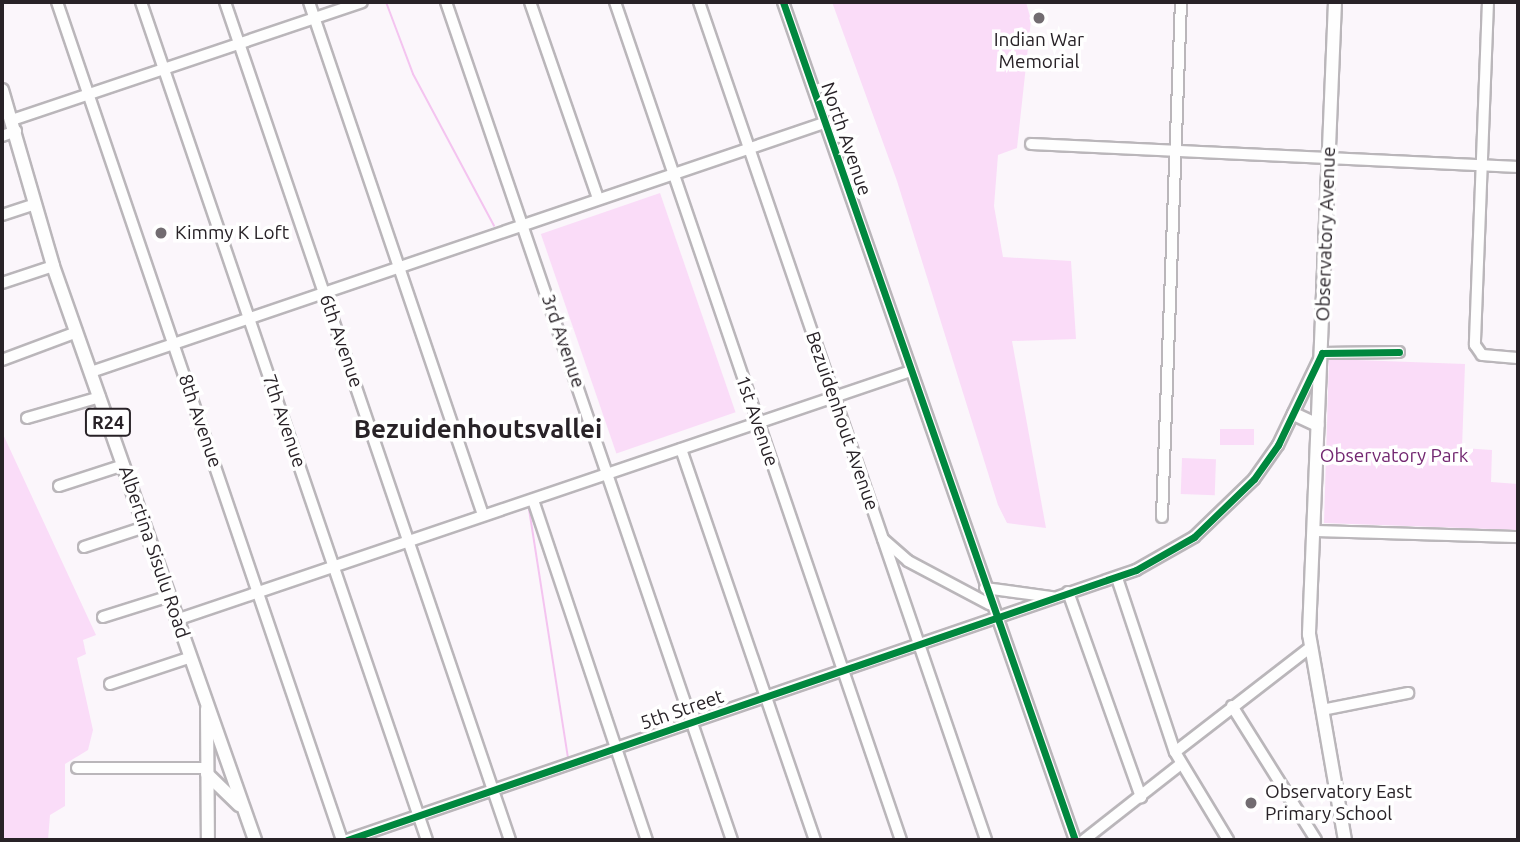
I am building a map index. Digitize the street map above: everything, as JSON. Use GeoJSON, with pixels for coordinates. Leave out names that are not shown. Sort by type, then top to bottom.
{"type":"FeatureCollection","features":[{"type":"Feature","properties":{"kind":"main road","name":"Observatory Avenue"},"geometry":{"type":"LineString","coordinates":[[1335,2],[1313,531],[1311,647],[1345,840]]}},
{"type":"Feature","properties":{"kind":"main road","name":"Albertina Sisulu Road"},"geometry":{"type":"LineString","coordinates":[[2,90],[9,130],[32,205],[234,773],[255,840]]}},
{"type":"Feature","properties":{"kind":"main road"},"geometry":{"type":"LineString","coordinates":[[1294,414],[1318,425]]}},
{"type":"Feature","properties":{"kind":"main road","name":"R24"},"geometry":{"type":"LineString","coordinates":[[207,698],[207,771],[247,816]]}},
{"type":"Feature","properties":{"kind":"main road"},"geometry":{"type":"LineString","coordinates":[[208,840],[207,771],[234,773]]}},
{"type":"Feature","properties":{"kind":"street","name":"8th Avenue"},"geometry":{"type":"LineString","coordinates":[[57,2],[345,840]]}},
{"type":"Feature","properties":{"kind":"street","name":"7th Avenue"},"geometry":{"type":"LineString","coordinates":[[141,2],[427,840]]}},
{"type":"Feature","properties":{"kind":"street","name":"6th Avenue"},"geometry":{"type":"LineString","coordinates":[[225,2],[510,840]]}},
{"type":"Feature","properties":{"kind":"street"},"geometry":{"type":"LineString","coordinates":[[309,2],[483,515]]}},
{"type":"Feature","properties":{"kind":"street"},"geometry":{"type":"LineString","coordinates":[[9,130],[88,93],[362,2]]}},
{"type":"Feature","properties":{"kind":"street","name":"3rd Avenue"},"geometry":{"type":"LineString","coordinates":[[446,2],[732,840]]}},
{"type":"Feature","properties":{"kind":"street"},"geometry":{"type":"LineString","coordinates":[[530,2],[598,198]]}},
{"type":"Feature","properties":{"kind":"street","name":"1st Avenue"},"geometry":{"type":"LineString","coordinates":[[615,2],[901,840]]}},
{"type":"Feature","properties":{"kind":"street","name":"Bezuidenhout Avenue"},"geometry":{"type":"LineString","coordinates":[[699,2],[986,840]]}},
{"type":"Feature","properties":{"kind":"street","name":"North Avenue"},"geometry":{"type":"LineString","coordinates":[[783,2],[908,372],[1075,840]]}},
{"type":"Feature","properties":{"kind":"street"},"geometry":{"type":"LineString","coordinates":[[1162,517],[1181,2]]}},
{"type":"Feature","properties":{"kind":"street"},"geometry":{"type":"LineString","coordinates":[[1488,2],[1475,341],[1482,355],[1518,358]]}},
{"type":"Feature","properties":{"kind":"street"},"geometry":{"type":"LineString","coordinates":[[91,372],[824,123]]}},
{"type":"Feature","properties":{"kind":"street"},"geometry":{"type":"LineString","coordinates":[[1031,144],[1518,167]]}},
{"type":"Feature","properties":{"kind":"street"},"geometry":{"type":"LineString","coordinates":[[2,215],[32,205]]}},
{"type":"Feature","properties":{"kind":"street"},"geometry":{"type":"LineString","coordinates":[[2,282],[53,266]]}},
{"type":"Feature","properties":{"kind":"street"},"geometry":{"type":"LineString","coordinates":[[2,360],[77,332]]}},
{"type":"Feature","properties":{"kind":"street"},"geometry":{"type":"LineString","coordinates":[[1140,797],[1071,593],[1117,578],[1175,550],[1225,511],[1268,461],[1294,414],[1322,353],[1399,352]]}},
{"type":"Feature","properties":{"kind":"street"},"geometry":{"type":"LineString","coordinates":[[179,619],[908,372]]}},
{"type":"Feature","properties":{"kind":"street"},"geometry":{"type":"LineString","coordinates":[[27,418],[100,397]]}},
{"type":"Feature","properties":{"kind":"street"},"geometry":{"type":"LineString","coordinates":[[681,449],[815,840]]}},
{"type":"Feature","properties":{"kind":"street"},"geometry":{"type":"LineString","coordinates":[[59,485],[124,465]]}},
{"type":"Feature","properties":{"kind":"street"},"geometry":{"type":"LineString","coordinates":[[533,499],[647,840]]}},
{"type":"Feature","properties":{"kind":"street"},"geometry":{"type":"LineString","coordinates":[[84,547],[145,527]]}},
{"type":"Feature","properties":{"kind":"street"},"geometry":{"type":"LineString","coordinates":[[1313,531],[1518,537]]}},
{"type":"Feature","properties":{"kind":"street"},"geometry":{"type":"LineString","coordinates":[[881,537],[921,569],[970,591],[993,612]]}},
{"type":"Feature","properties":{"kind":"street"},"geometry":{"type":"LineString","coordinates":[[1117,578],[1175,752],[1227,840]]}},
{"type":"Feature","properties":{"kind":"street"},"geometry":{"type":"LineString","coordinates":[[970,591],[983,582],[1052,597]]}},
{"type":"Feature","properties":{"kind":"street","name":"5th Street"},"geometry":{"type":"LineString","coordinates":[[345,840],[919,645],[993,612],[1027,608],[1071,593]]}},
{"type":"Feature","properties":{"kind":"street","name":"5th Street"},"geometry":{"type":"LineString","coordinates":[[1027,608],[1052,597],[1071,593]]}},
{"type":"Feature","properties":{"kind":"street"},"geometry":{"type":"LineString","coordinates":[[103,617],[170,596]]}},
{"type":"Feature","properties":{"kind":"street"},"geometry":{"type":"LineString","coordinates":[[1175,752],[1311,647]]}},
{"type":"Feature","properties":{"kind":"street"},"geometry":{"type":"LineString","coordinates":[[110,684],[191,657]]}},
{"type":"Feature","properties":{"kind":"street"},"geometry":{"type":"LineString","coordinates":[[1322,709],[1408,693]]}},
{"type":"Feature","properties":{"kind":"street"},"geometry":{"type":"LineString","coordinates":[[1233,706],[1316,840]]}},
{"type":"Feature","properties":{"kind":"street"},"geometry":{"type":"LineString","coordinates":[[1084,840],[1181,764]]}},
{"type":"Feature","properties":{"kind":"street"},"geometry":{"type":"LineString","coordinates":[[78,768],[207,771]]}},
{"type":"Feature","properties":{"kind":"green space"},"geometry":{"type":"Polygon","coordinates":[[[832,2],[1026,2],[1031,20],[1017,148],[998,155],[994,206],[1003,257],[1071,261],[1076,339],[1012,341],[1046,528],[1007,523],[998,505],[897,181],[832,2]]]}},
{"type":"Feature","properties":{"kind":"green space"},"geometry":{"type":"Polygon","coordinates":[[[660,193],[736,412],[616,453],[541,234],[660,193]]]}},
{"type":"Feature","properties":{"kind":"green space","name":"Observatory Park"},"geometry":{"type":"Polygon","coordinates":[[[1329,359],[1465,364],[1462,448],[1492,450],[1491,482],[1518,484],[1518,530],[1324,523],[1329,359]]]}},
{"type":"Feature","properties":{"kind":"green space"},"geometry":{"type":"Polygon","coordinates":[[[1220,429],[1254,429],[1254,445],[1220,445],[1220,429]]]}},
{"type":"Feature","properties":{"kind":"green space"},"geometry":{"type":"Polygon","coordinates":[[[2,432],[96,635],[83,640],[86,654],[77,658],[93,730],[88,750],[65,764],[65,806],[50,815],[48,840],[2,840],[2,432]]]}},
{"type":"Feature","properties":{"kind":"green space"},"geometry":{"type":"Polygon","coordinates":[[[1182,458],[1216,459],[1215,495],[1181,494],[1182,458]]]}},
{"type":"Feature","properties":{"kind":"waterway"},"geometry":{"type":"LineString","coordinates":[[386,2],[413,74],[494,226]]}},
{"type":"Feature","properties":{"kind":"waterway"},"geometry":{"type":"LineString","coordinates":[[529,509],[568,758]]}},
{"type":"Feature","properties":{"kind":"cycle path"},"geometry":{"type":"LineString","coordinates":[[783,2],[1075,840]]}},
{"type":"Feature","properties":{"kind":"cycle path"},"geometry":{"type":"LineString","coordinates":[[347,840],[1136,570],[1194,537],[1254,479],[1278,445],[1322,353],[1399,352]]}},
{"type":"Feature","properties":{"kind":"place","name":"Indian War Memorial"},"geometry":{"type":"Point","coordinates":[1039,18]}},
{"type":"Feature","properties":{"kind":"place","name":"Kimmy K Loft"},"geometry":{"type":"Point","coordinates":[161,233]}},
{"type":"Feature","properties":{"kind":"place","name":"Observatory East Primary School"},"geometry":{"type":"Point","coordinates":[1251,803]}},
{"type":"Feature","properties":{"kind":"district","name":"Bezuidenhoutsvallei"},"geometry":{"type":"Point","coordinates":[478,429]}}]}
